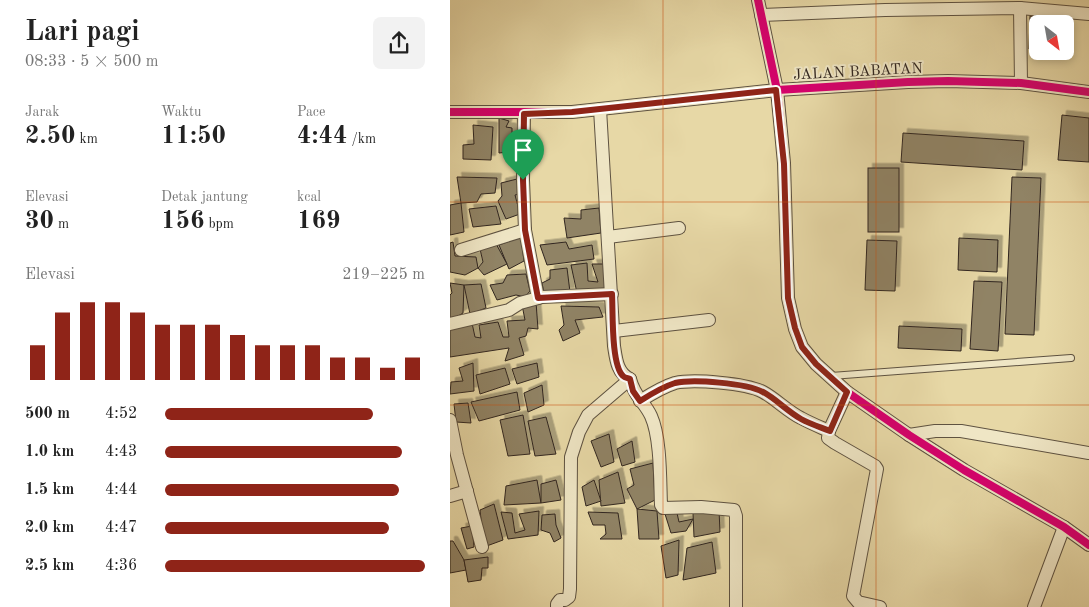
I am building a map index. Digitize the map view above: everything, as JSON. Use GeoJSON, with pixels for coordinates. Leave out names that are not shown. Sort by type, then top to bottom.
{"type":"FeatureCollection","features":[{"type":"Feature","properties":{"kind":"street"},"geometry":{"type":"LineString","coordinates":[[758,0],[776,90],[784,164],[788,298],[795,328],[802,347],[816,364],[847,392],[909,435],[964,470],[1064,527],[1089,545]]}},
{"type":"Feature","properties":{"kind":"street"},"geometry":{"type":"LineString","coordinates":[[761,15],[885,10],[1020,8],[1089,14]]}},
{"type":"Feature","properties":{"kind":"street"},"geometry":{"type":"LineString","coordinates":[[1020,8],[1021,83]]}},
{"type":"Feature","properties":{"kind":"street","name":"JALAN BABATAN"},"geometry":{"type":"LineString","coordinates":[[450,112],[524,114],[572,112],[776,90],[908,82],[1021,83],[1089,92]]}},
{"type":"Feature","properties":{"kind":"street"},"geometry":{"type":"LineString","coordinates":[[600,109],[614,346],[618,365],[623,376],[630,379]]}},
{"type":"Feature","properties":{"kind":"street"},"geometry":{"type":"LineString","coordinates":[[524,114],[523,180],[525,230],[538,298]]}},
{"type":"Feature","properties":{"kind":"street"},"geometry":{"type":"LineString","coordinates":[[608,237],[680,228]]}},
{"type":"Feature","properties":{"kind":"street"},"geometry":{"type":"LineString","coordinates":[[461,250],[525,230]]}},
{"type":"Feature","properties":{"kind":"street"},"geometry":{"type":"LineString","coordinates":[[450,324],[509,310],[520,303],[538,298],[612,294]]}},
{"type":"Feature","properties":{"kind":"street"},"geometry":{"type":"LineString","coordinates":[[614,331],[709,320]]}},
{"type":"Feature","properties":{"kind":"street"},"geometry":{"type":"LineString","coordinates":[[630,379],[633,391],[650,415],[652,421],[659,457],[662,507],[702,507],[734,510],[736,516],[736,607]]}},
{"type":"Feature","properties":{"kind":"street"},"geometry":{"type":"LineString","coordinates":[[557,607],[560,600],[565,600],[569,597],[571,457],[579,432],[588,415],[630,379]]}},
{"type":"Feature","properties":{"kind":"street"},"geometry":{"type":"LineString","coordinates":[[640,401],[662,388],[676,383],[742,385],[764,392],[802,419],[830,431]]}},
{"type":"Feature","properties":{"kind":"street"},"geometry":{"type":"LineString","coordinates":[[847,392],[828,438],[877,469],[853,596],[858,602],[880,607]]}},
{"type":"Feature","properties":{"kind":"street"},"geometry":{"type":"LineString","coordinates":[[450,420],[482,546]]}},
{"type":"Feature","properties":{"kind":"street"},"geometry":{"type":"LineString","coordinates":[[909,435],[961,431],[1089,453]]}},
{"type":"Feature","properties":{"kind":"street"},"geometry":{"type":"LineString","coordinates":[[450,496],[467,491]]}},
{"type":"Feature","properties":{"kind":"street"},"geometry":{"type":"LineString","coordinates":[[1034,607],[1064,527]]}},
{"type":"Feature","properties":{"kind":"lane"},"geometry":{"type":"LineString","coordinates":[[828,376],[1071,358]]}},
{"type":"Feature","properties":{"kind":"building"},"geometry":{"type":"Polygon","coordinates":[[[1062,115],[1089,118],[1089,162],[1058,160],[1062,115]]]}},
{"type":"Feature","properties":{"kind":"building"},"geometry":{"type":"Polygon","coordinates":[[[499,118],[509,121],[506,127],[512,128],[512,137],[509,144],[517,140],[518,151],[499,153],[499,118]]]}},
{"type":"Feature","properties":{"kind":"building"},"geometry":{"type":"Polygon","coordinates":[[[473,125],[493,127],[491,160],[463,159],[463,145],[474,144],[473,125]]]}},
{"type":"Feature","properties":{"kind":"building"},"geometry":{"type":"Polygon","coordinates":[[[903,133],[1024,141],[1022,170],[901,162],[903,133]]]}},
{"type":"Feature","properties":{"kind":"building"},"geometry":{"type":"Polygon","coordinates":[[[868,168],[899,168],[899,232],[868,232],[868,168]]]}},
{"type":"Feature","properties":{"kind":"building"},"geometry":{"type":"Polygon","coordinates":[[[457,177],[497,178],[495,193],[481,194],[477,202],[461,203],[457,177]]]}},
{"type":"Feature","properties":{"kind":"building"},"geometry":{"type":"Polygon","coordinates":[[[1012,177],[1041,178],[1034,335],[1005,334],[1012,177]]]}},
{"type":"Feature","properties":{"kind":"building"},"geometry":{"type":"Polygon","coordinates":[[[517,179],[523,193],[515,195],[520,214],[506,219],[498,201],[502,196],[501,183],[517,179]]]}},
{"type":"Feature","properties":{"kind":"building"},"geometry":{"type":"Polygon","coordinates":[[[461,203],[464,232],[450,235],[450,205],[461,203]]]}},
{"type":"Feature","properties":{"kind":"building"},"geometry":{"type":"Polygon","coordinates":[[[496,206],[501,224],[473,227],[469,209],[496,206]]]}},
{"type":"Feature","properties":{"kind":"building"},"geometry":{"type":"Polygon","coordinates":[[[599,208],[601,233],[567,238],[564,218],[581,219],[581,210],[599,208]]]}},
{"type":"Feature","properties":{"kind":"building"},"geometry":{"type":"Polygon","coordinates":[[[521,237],[524,261],[509,269],[499,245],[521,237]]]}},
{"type":"Feature","properties":{"kind":"building"},"geometry":{"type":"Polygon","coordinates":[[[959,238],[998,240],[997,272],[958,270],[959,238]]]}},
{"type":"Feature","properties":{"kind":"building"},"geometry":{"type":"Polygon","coordinates":[[[494,240],[507,264],[484,275],[478,268],[483,262],[480,249],[494,240]]]}},
{"type":"Feature","properties":{"kind":"building"},"geometry":{"type":"Polygon","coordinates":[[[867,240],[897,241],[895,291],[865,290],[867,240]]]}},
{"type":"Feature","properties":{"kind":"building"},"geometry":{"type":"Polygon","coordinates":[[[453,242],[455,256],[476,257],[478,268],[465,275],[450,272],[450,243],[453,242]]]}},
{"type":"Feature","properties":{"kind":"building"},"geometry":{"type":"Polygon","coordinates":[[[566,242],[569,249],[592,245],[594,259],[547,265],[540,245],[566,242]]]}},
{"type":"Feature","properties":{"kind":"building"},"geometry":{"type":"Polygon","coordinates":[[[587,263],[588,281],[598,282],[592,264],[605,264],[607,290],[577,293],[571,265],[587,263]]]}},
{"type":"Feature","properties":{"kind":"building"},"geometry":{"type":"Polygon","coordinates":[[[567,268],[570,292],[544,293],[542,283],[550,279],[550,270],[567,268]]]}},
{"type":"Feature","properties":{"kind":"building"},"geometry":{"type":"Polygon","coordinates":[[[526,274],[530,291],[525,297],[516,295],[497,300],[490,285],[503,283],[507,275],[526,274]]]}},
{"type":"Feature","properties":{"kind":"building"},"geometry":{"type":"Polygon","coordinates":[[[974,281],[1002,282],[998,351],[970,349],[974,281]]]}},
{"type":"Feature","properties":{"kind":"building"},"geometry":{"type":"Polygon","coordinates":[[[450,283],[464,285],[463,313],[450,321],[450,295],[452,293],[450,283]]]}},
{"type":"Feature","properties":{"kind":"building"},"geometry":{"type":"Polygon","coordinates":[[[481,284],[486,308],[470,314],[464,285],[481,284]]]}},
{"type":"Feature","properties":{"kind":"building"},"geometry":{"type":"Polygon","coordinates":[[[536,302],[538,329],[528,328],[526,336],[519,338],[524,355],[505,361],[509,348],[450,357],[450,328],[472,323],[475,337],[481,338],[479,325],[498,322],[503,337],[509,337],[507,321],[525,320],[522,305],[536,302]]]}},
{"type":"Feature","properties":{"kind":"building"},"geometry":{"type":"Polygon","coordinates":[[[561,306],[599,307],[603,317],[575,320],[580,333],[563,341],[559,330],[564,325],[561,306]]]}},
{"type":"Feature","properties":{"kind":"building"},"geometry":{"type":"Polygon","coordinates":[[[899,326],[962,329],[961,351],[898,348],[899,326]]]}},
{"type":"Feature","properties":{"kind":"building"},"geometry":{"type":"Polygon","coordinates":[[[473,363],[474,391],[450,394],[451,382],[463,381],[459,368],[473,363]]]}},
{"type":"Feature","properties":{"kind":"building"},"geometry":{"type":"Polygon","coordinates":[[[537,363],[539,377],[517,384],[512,369],[537,363]]]}},
{"type":"Feature","properties":{"kind":"building"},"geometry":{"type":"Polygon","coordinates":[[[505,368],[510,384],[480,394],[476,375],[505,368]]]}},
{"type":"Feature","properties":{"kind":"building"},"geometry":{"type":"Polygon","coordinates":[[[542,385],[544,405],[528,412],[524,393],[542,385]]]}},
{"type":"Feature","properties":{"kind":"building"},"geometry":{"type":"Polygon","coordinates":[[[517,392],[520,410],[479,421],[471,402],[517,392]]]}},
{"type":"Feature","properties":{"kind":"building"},"geometry":{"type":"Polygon","coordinates":[[[468,403],[471,423],[456,422],[454,404],[468,403]]]}},
{"type":"Feature","properties":{"kind":"building"},"geometry":{"type":"Polygon","coordinates":[[[523,415],[530,454],[508,456],[500,420],[523,415]]]}},
{"type":"Feature","properties":{"kind":"building"},"geometry":{"type":"Polygon","coordinates":[[[546,417],[556,454],[535,456],[528,421],[546,417]]]}},
{"type":"Feature","properties":{"kind":"building"},"geometry":{"type":"Polygon","coordinates":[[[609,434],[614,462],[601,467],[591,441],[609,434]]]}},
{"type":"Feature","properties":{"kind":"building"},"geometry":{"type":"Polygon","coordinates":[[[632,441],[635,462],[622,466],[617,449],[632,441]]]}},
{"type":"Feature","properties":{"kind":"building"},"geometry":{"type":"Polygon","coordinates":[[[653,463],[655,500],[637,509],[627,489],[634,485],[630,469],[653,463]]]}},
{"type":"Feature","properties":{"kind":"building"},"geometry":{"type":"Polygon","coordinates":[[[618,472],[625,503],[601,506],[599,480],[618,472]]]}},
{"type":"Feature","properties":{"kind":"building"},"geometry":{"type":"Polygon","coordinates":[[[537,480],[541,503],[504,505],[506,486],[537,480]]]}},
{"type":"Feature","properties":{"kind":"building"},"geometry":{"type":"Polygon","coordinates":[[[556,480],[561,500],[541,503],[541,484],[556,480]]]}},
{"type":"Feature","properties":{"kind":"building"},"geometry":{"type":"Polygon","coordinates":[[[594,480],[601,501],[586,506],[582,487],[594,480]]]}},
{"type":"Feature","properties":{"kind":"building"},"geometry":{"type":"Polygon","coordinates":[[[494,504],[503,540],[484,547],[480,510],[494,504]]]}},
{"type":"Feature","properties":{"kind":"building"},"geometry":{"type":"Polygon","coordinates":[[[637,509],[657,511],[659,539],[639,539],[637,509]]]}},
{"type":"Feature","properties":{"kind":"building"},"geometry":{"type":"Polygon","coordinates":[[[719,510],[720,532],[694,537],[693,513],[719,510]]]}},
{"type":"Feature","properties":{"kind":"building"},"geometry":{"type":"Polygon","coordinates":[[[539,511],[538,535],[508,539],[501,512],[512,513],[515,533],[525,530],[519,514],[539,511]]]}},
{"type":"Feature","properties":{"kind":"building"},"geometry":{"type":"Polygon","coordinates":[[[588,512],[618,513],[622,539],[600,539],[606,534],[605,525],[593,525],[588,512]]]}},
{"type":"Feature","properties":{"kind":"building"},"geometry":{"type":"Polygon","coordinates":[[[677,513],[679,522],[693,519],[686,531],[671,533],[665,514],[677,513]]]}},
{"type":"Feature","properties":{"kind":"building"},"geometry":{"type":"Polygon","coordinates":[[[555,514],[556,525],[561,538],[554,542],[550,533],[541,530],[542,515],[555,514]]]}},
{"type":"Feature","properties":{"kind":"building"},"geometry":{"type":"Polygon","coordinates":[[[472,526],[474,547],[467,549],[461,528],[472,526]]]}},
{"type":"Feature","properties":{"kind":"building"},"geometry":{"type":"Polygon","coordinates":[[[679,540],[678,575],[666,578],[661,546],[679,540]]]}},
{"type":"Feature","properties":{"kind":"building"},"geometry":{"type":"Polygon","coordinates":[[[450,541],[453,541],[464,560],[466,570],[450,573],[450,541]]]}},
{"type":"Feature","properties":{"kind":"building"},"geometry":{"type":"Polygon","coordinates":[[[712,542],[716,573],[683,580],[687,548],[712,542]]]}},
{"type":"Feature","properties":{"kind":"building"},"geometry":{"type":"Polygon","coordinates":[[[488,557],[488,568],[482,568],[481,580],[468,582],[464,560],[488,557]]]}},
{"type":"Feature","properties":{"kind":"cycle path"},"geometry":{"type":"LineString","coordinates":[[758,0],[777,90],[784,163],[788,298],[795,329],[802,347],[816,364],[847,392],[909,435],[964,470],[1064,527],[1089,545]]}},
{"type":"Feature","properties":{"kind":"cycle path"},"geometry":{"type":"LineString","coordinates":[[450,112],[572,112],[777,90],[908,82],[1021,83],[1089,92]]}},
{"type":"Feature","properties":{"kind":"route"},"geometry":{"type":"LineString","coordinates":[[776,90],[784,164],[788,298],[795,328],[802,347],[816,364],[847,392],[830,431],[802,419],[764,392],[742,385],[676,383],[640,401],[633,391],[630,379],[623,376],[618,365],[614,346],[612,294],[542,296],[538,298],[525,230],[523,180],[524,114],[664,104],[776,90]]}}]}
